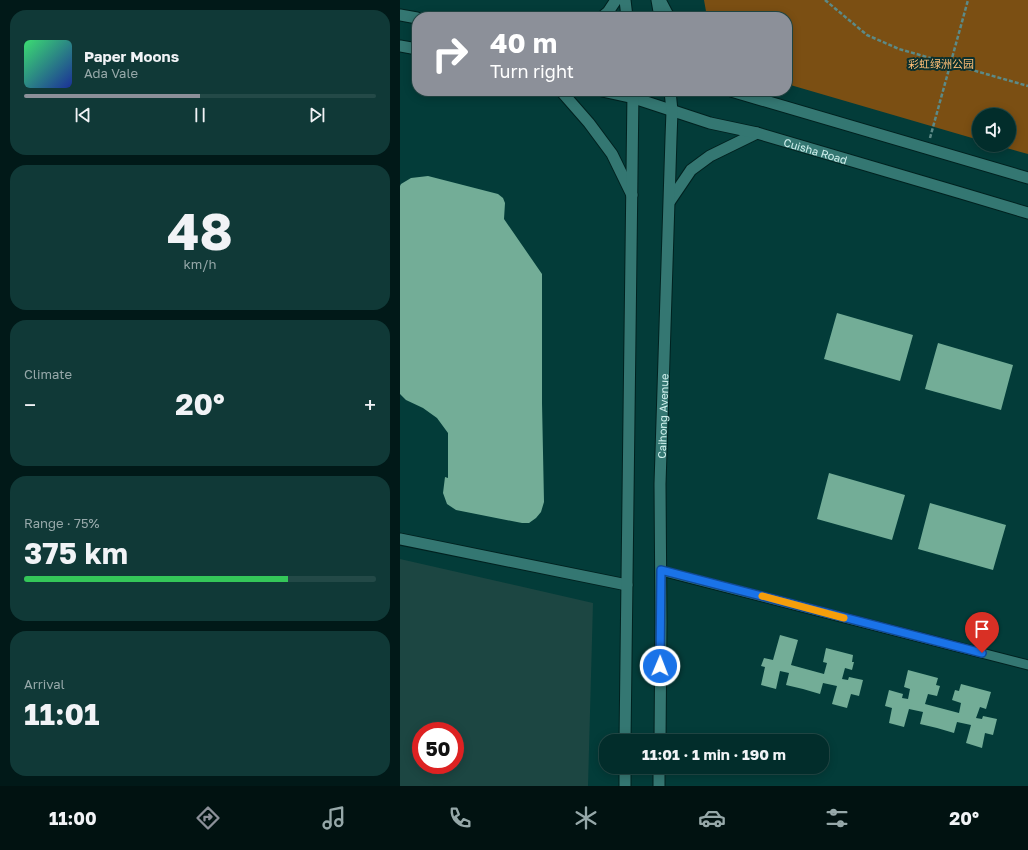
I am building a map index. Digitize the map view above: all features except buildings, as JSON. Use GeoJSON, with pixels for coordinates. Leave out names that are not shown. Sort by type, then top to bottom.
{"type":"FeatureCollection","features":[{"type":"Feature","properties":{"kind":"main road"},"geometry":{"type":"LineString","coordinates":[[608,12],[616,0]]}},
{"type":"Feature","properties":{"kind":"main road"},"geometry":{"type":"LineString","coordinates":[[625,0],[626,12]]}},
{"type":"Feature","properties":{"kind":"main road"},"geometry":{"type":"LineString","coordinates":[[659,0],[660,12]]}},
{"type":"Feature","properties":{"kind":"main road"},"geometry":{"type":"LineString","coordinates":[[659,0],[666,12]]}},
{"type":"Feature","properties":{"kind":"main road"},"geometry":{"type":"LineString","coordinates":[[400,15],[412,17]]}},
{"type":"Feature","properties":{"kind":"main road"},"geometry":{"type":"LineString","coordinates":[[400,46],[412,48]]}},
{"type":"Feature","properties":{"kind":"main road"},"geometry":{"type":"LineString","coordinates":[[565,96],[612,154],[632,195]]}},
{"type":"Feature","properties":{"kind":"main road"},"geometry":{"type":"LineString","coordinates":[[625,734],[634,96]]}},
{"type":"Feature","properties":{"kind":"main road","name":"Cuisha Road"},"geometry":{"type":"LineString","coordinates":[[638,96],[672,111],[710,123],[757,134],[1028,213]]}},
{"type":"Feature","properties":{"kind":"main road","name":"Caihong Avenue"},"geometry":{"type":"LineString","coordinates":[[660,734],[660,484],[670,201],[672,111],[670,96]]}},
{"type":"Feature","properties":{"kind":"main road"},"geometry":{"type":"LineString","coordinates":[[753,96],[1028,178]]}},
{"type":"Feature","properties":{"kind":"main road"},"geometry":{"type":"LineString","coordinates":[[670,201],[692,170],[710,156],[757,134]]}},
{"type":"Feature","properties":{"kind":"main road"},"geometry":{"type":"LineString","coordinates":[[400,539],[627,585]]}},
{"type":"Feature","properties":{"kind":"main road"},"geometry":{"type":"LineString","coordinates":[[625,774],[625,786]]}},
{"type":"Feature","properties":{"kind":"main road"},"geometry":{"type":"LineString","coordinates":[[659,774],[659,786]]}},
{"type":"Feature","properties":{"kind":"lane"},"geometry":{"type":"LineString","coordinates":[[661,570],[1028,665]]}},
{"type":"Feature","properties":{"kind":"path"},"geometry":{"type":"LineString","coordinates":[[825,0],[867,35],[900,49],[1028,86]]}},
{"type":"Feature","properties":{"kind":"path"},"geometry":{"type":"LineString","coordinates":[[927,148],[968,0]]}},
{"type":"Feature","properties":{"kind":"shaded area"},"geometry":{"type":"Polygon","coordinates":[[[400,559],[593,603],[588,786],[400,786],[400,559]]]}},
{"type":"Feature","properties":{"kind":"green space","name":"彩虹绿洲公园"},"geometry":{"type":"Polygon","coordinates":[[[704,0],[1028,0],[1028,154],[1016,151],[1016,108],[972,108],[972,138],[792,85],[792,12],[706,12],[704,0]]]}},
{"type":"Feature","properties":{"kind":"slow traffic"},"geometry":{"type":"LineString","coordinates":[[762,596],[844,618]]}},
{"type":"Feature","properties":{"kind":"route"},"geometry":{"type":"LineString","coordinates":[[660,666],[661,570],[982,653]]}}]}
